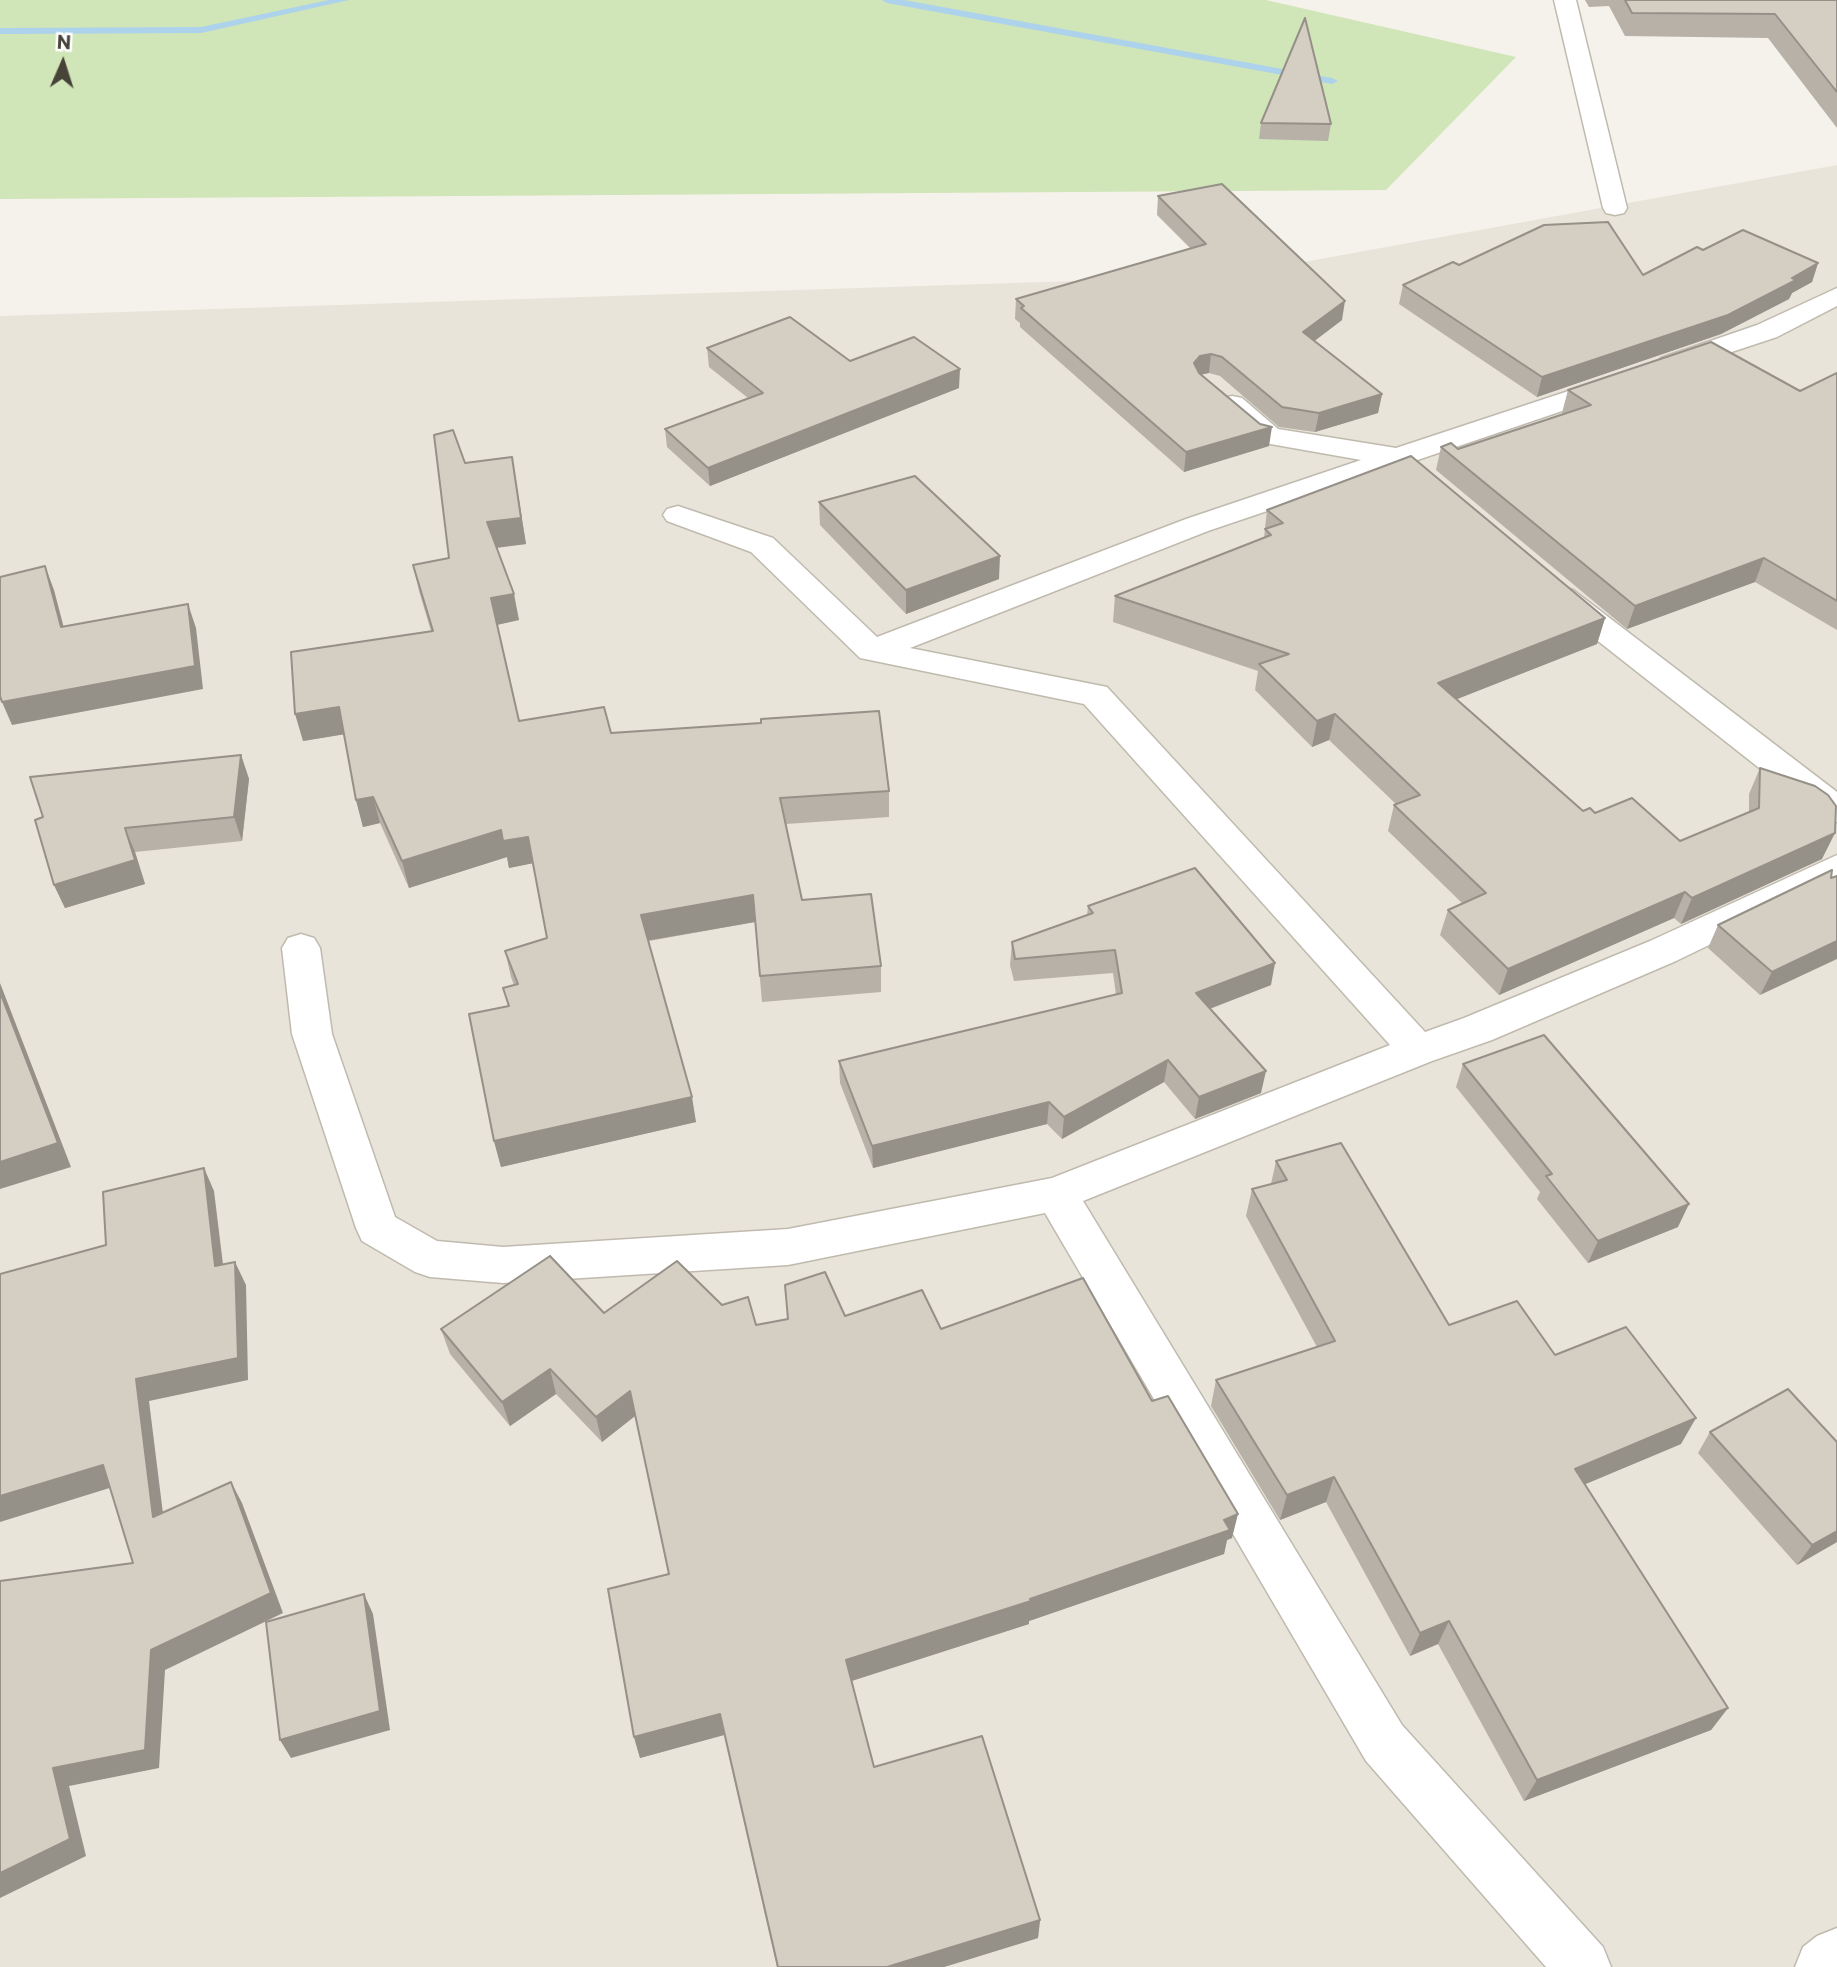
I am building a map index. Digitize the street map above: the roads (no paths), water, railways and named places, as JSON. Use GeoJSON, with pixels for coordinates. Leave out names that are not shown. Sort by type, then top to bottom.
{"type":"FeatureCollection","features":[{"type":"Feature","properties":{"kind":"street"},"geometry":{"type":"LineString","coordinates":[[1565,0],[1615,208]]}},
{"type":"Feature","properties":{"kind":"street"},"geometry":{"type":"LineString","coordinates":[[872,651],[1197,525],[1410,466],[1643,374],[1768,331],[1837,296]]}},
{"type":"Feature","properties":{"kind":"street"},"geometry":{"type":"LineString","coordinates":[[1209,384],[1269,436],[1410,466]]}},
{"type":"Feature","properties":{"kind":"street"},"geometry":{"type":"LineString","coordinates":[[678,514],[762,545],[872,651],[1095,695],[1418,1050]]}},
{"type":"Feature","properties":{"kind":"street"},"geometry":{"type":"LineString","coordinates":[[1537,576],[1837,810]]}},
{"type":"Feature","properties":{"kind":"street"},"geometry":{"type":"LineString","coordinates":[[301,948],[312,1034],[377,1228],[430,1259],[503,1265],[788,1247],[1056,1194],[1418,1050],[1478,1029],[1663,951],[1837,868]]}},
{"type":"Feature","properties":{"kind":"street"},"geometry":{"type":"LineString","coordinates":[[1056,1194],[1384,1743],[1583,1967]]}},
{"type":"Feature","properties":{"kind":"street"},"geometry":{"type":"LineString","coordinates":[[1823,1967],[1837,1956]]}},
{"type":"Feature","properties":{"kind":"waterway"},"geometry":{"type":"LineString","coordinates":[[0,31],[201,30],[344,0]]}},
{"type":"Feature","properties":{"kind":"waterway"},"geometry":{"type":"LineString","coordinates":[[887,0],[1332,81]]}}]}
